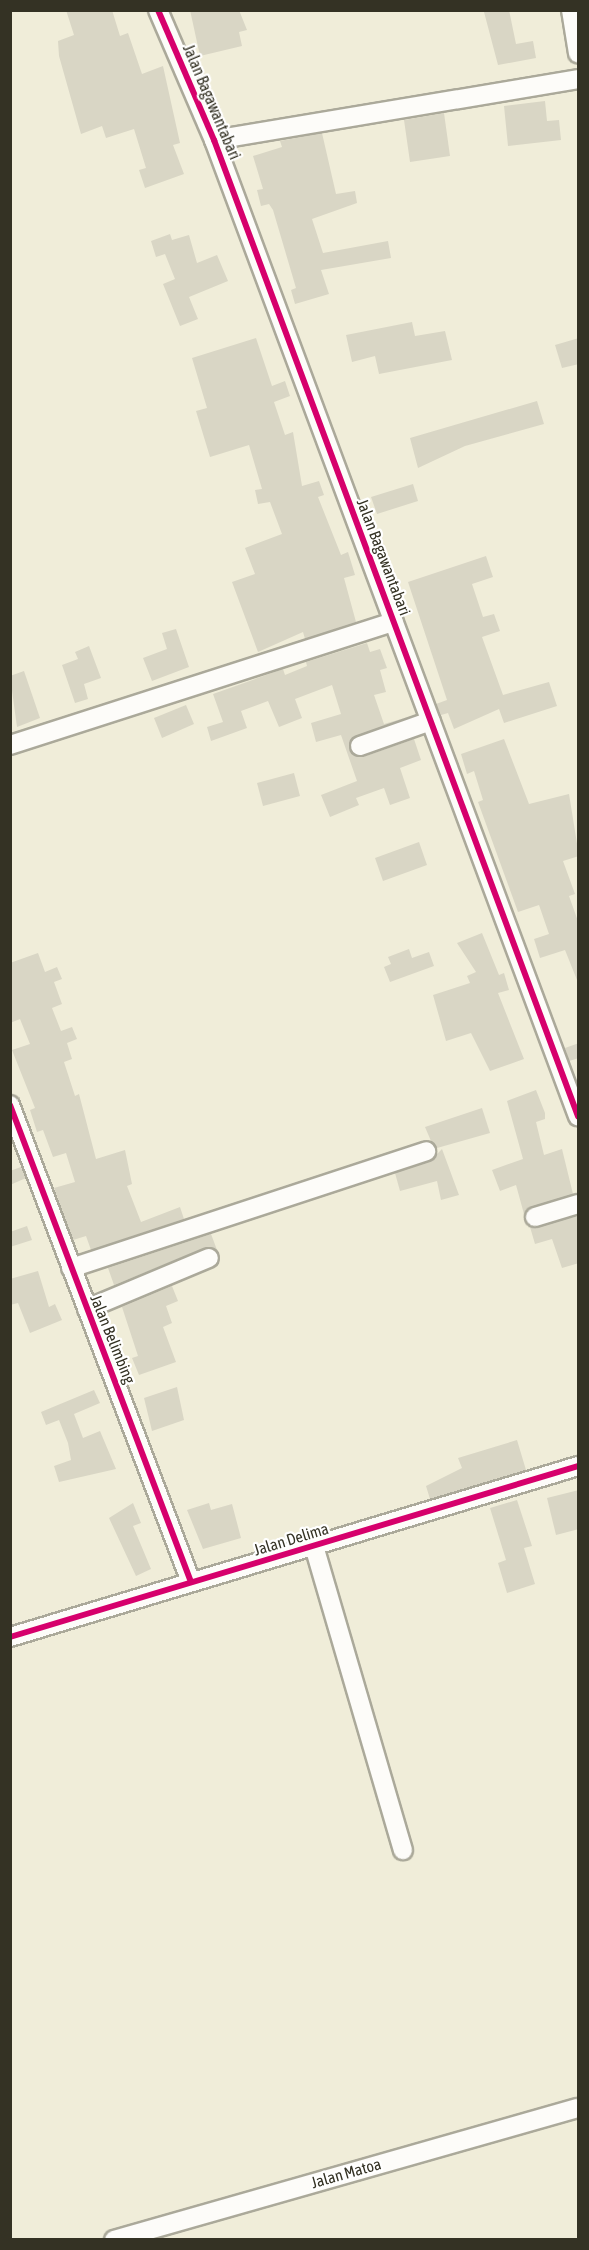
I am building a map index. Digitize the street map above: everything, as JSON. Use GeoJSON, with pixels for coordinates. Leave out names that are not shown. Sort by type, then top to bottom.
{"type":"FeatureCollection","features":[{"type":"Feature","properties":{"kind":"street","name":"Jalan Bagawantabari"},"geometry":{"type":"LineString","coordinates":[[158,10],[214,140],[579,1116]]}},
{"type":"Feature","properties":{"kind":"street"},"geometry":{"type":"LineString","coordinates":[[571,10],[579,53]]}},
{"type":"Feature","properties":{"kind":"street"},"geometry":{"type":"LineString","coordinates":[[214,140],[579,80]]}},
{"type":"Feature","properties":{"kind":"street"},"geometry":{"type":"LineString","coordinates":[[10,745],[394,622]]}},
{"type":"Feature","properties":{"kind":"street"},"geometry":{"type":"LineString","coordinates":[[360,746],[431,721]]}},
{"type":"Feature","properties":{"kind":"street","name":"Jalan Belimbing"},"geometry":{"type":"LineString","coordinates":[[10,1105],[191,1582]]}},
{"type":"Feature","properties":{"kind":"street"},"geometry":{"type":"LineString","coordinates":[[71,1268],[426,1151]]}},
{"type":"Feature","properties":{"kind":"street"},"geometry":{"type":"LineString","coordinates":[[535,1216],[579,1204]]}},
{"type":"Feature","properties":{"kind":"street"},"geometry":{"type":"LineString","coordinates":[[87,1309],[209,1258]]}},
{"type":"Feature","properties":{"kind":"street","name":"Jalan Delima"},"geometry":{"type":"LineString","coordinates":[[10,1637],[579,1466]]}},
{"type":"Feature","properties":{"kind":"street"},"geometry":{"type":"LineString","coordinates":[[314,1546],[403,1850]]}},
{"type":"Feature","properties":{"kind":"street","name":"Jalan Matoa"},"geometry":{"type":"LineString","coordinates":[[114,2240],[579,2108]]}},
{"type":"Feature","properties":{"kind":"building"},"geometry":{"type":"Polygon","coordinates":[[[66,10],[112,10],[120,36],[128,33],[142,74],[163,66],[180,143],[173,145],[184,174],[145,188],[139,170],[146,168],[134,129],[106,138],[102,126],[81,134],[59,56],[58,41],[74,35],[66,10]]]}},
{"type":"Feature","properties":{"kind":"building"},"geometry":{"type":"Polygon","coordinates":[[[190,10],[239,10],[247,30],[239,32],[242,46],[200,56],[190,10]]]}},
{"type":"Feature","properties":{"kind":"building"},"geometry":{"type":"Polygon","coordinates":[[[509,10],[516,44],[533,41],[536,58],[498,65],[484,12],[509,10]]]}},
{"type":"Feature","properties":{"kind":"building"},"geometry":{"type":"Polygon","coordinates":[[[545,101],[547,121],[559,120],[561,140],[508,146],[504,106],[545,101]]]}},
{"type":"Feature","properties":{"kind":"building"},"geometry":{"type":"Polygon","coordinates":[[[444,113],[450,156],[410,162],[404,120],[444,113]]]}},
{"type":"Feature","properties":{"kind":"building"},"geometry":{"type":"Polygon","coordinates":[[[322,133],[336,194],[355,191],[357,203],[312,219],[323,253],[388,241],[391,258],[321,270],[329,294],[295,304],[291,290],[296,288],[273,210],[269,204],[261,206],[257,190],[263,189],[253,156],[282,147],[280,141],[322,133]]]}},
{"type":"Feature","properties":{"kind":"building"},"geometry":{"type":"Polygon","coordinates":[[[170,234],[172,240],[189,235],[197,263],[217,255],[228,281],[189,297],[198,319],[180,326],[163,284],[175,279],[165,254],[156,257],[151,241],[170,234]]]}},
{"type":"Feature","properties":{"kind":"building"},"geometry":{"type":"Polygon","coordinates":[[[412,322],[415,336],[445,331],[452,360],[379,374],[375,356],[352,362],[346,335],[412,322]]]}},
{"type":"Feature","properties":{"kind":"building"},"geometry":{"type":"Polygon","coordinates":[[[256,338],[272,386],[285,381],[290,396],[274,402],[285,435],[293,432],[302,486],[319,481],[324,495],[318,497],[341,555],[348,552],[355,575],[344,578],[356,622],[305,639],[303,632],[258,652],[232,582],[255,574],[245,548],[282,534],[270,502],[258,504],[255,490],[262,489],[249,445],[210,457],[196,411],[207,408],[192,358],[256,338]]]}},
{"type":"Feature","properties":{"kind":"building"},"geometry":{"type":"Polygon","coordinates":[[[579,338],[579,364],[562,368],[555,345],[579,338]]]}},
{"type":"Feature","properties":{"kind":"building"},"geometry":{"type":"Polygon","coordinates":[[[537,401],[544,424],[465,446],[418,468],[410,438],[537,401]]]}},
{"type":"Feature","properties":{"kind":"building"},"geometry":{"type":"Polygon","coordinates":[[[413,484],[418,501],[377,514],[371,497],[413,484]]]}},
{"type":"Feature","properties":{"kind":"building"},"geometry":{"type":"Polygon","coordinates":[[[486,556],[493,577],[472,584],[483,617],[494,614],[500,631],[482,637],[503,695],[549,682],[557,706],[504,723],[499,709],[454,729],[448,713],[441,715],[436,704],[447,700],[408,582],[486,556]]]}},
{"type":"Feature","properties":{"kind":"building"},"geometry":{"type":"Polygon","coordinates":[[[176,629],[189,667],[152,681],[143,658],[167,649],[162,633],[176,629]]]}},
{"type":"Feature","properties":{"kind":"building"},"geometry":{"type":"Polygon","coordinates":[[[367,643],[370,652],[380,649],[387,668],[380,670],[386,692],[374,695],[384,724],[408,717],[356,736],[349,749],[363,757],[414,739],[421,760],[400,768],[410,798],[390,805],[384,788],[356,798],[359,805],[330,817],[321,795],[357,781],[341,735],[316,742],[311,723],[341,714],[332,685],[295,699],[302,718],[279,727],[268,701],[241,711],[247,728],[211,741],[207,727],[223,722],[213,694],[283,669],[285,675],[307,666],[306,662],[367,643]]]}},
{"type":"Feature","properties":{"kind":"building"},"geometry":{"type":"Polygon","coordinates":[[[89,646],[101,678],[84,684],[88,699],[75,703],[62,665],[78,659],[75,652],[89,646]]]}},
{"type":"Feature","properties":{"kind":"building"},"geometry":{"type":"Polygon","coordinates":[[[24,671],[40,718],[17,727],[10,676],[24,671]]]}},
{"type":"Feature","properties":{"kind":"building"},"geometry":{"type":"Polygon","coordinates":[[[186,705],[194,724],[162,738],[154,718],[186,705]]]}},
{"type":"Feature","properties":{"kind":"building"},"geometry":{"type":"Polygon","coordinates":[[[504,739],[529,804],[569,794],[579,856],[563,861],[575,894],[569,896],[579,924],[579,985],[565,950],[540,958],[534,939],[549,934],[539,905],[518,912],[478,802],[483,800],[474,771],[467,774],[461,754],[504,739]]]}},
{"type":"Feature","properties":{"kind":"building"},"geometry":{"type":"Polygon","coordinates":[[[294,773],[300,796],[263,806],[257,783],[294,773]]]}},
{"type":"Feature","properties":{"kind":"building"},"geometry":{"type":"Polygon","coordinates":[[[419,842],[427,865],[383,881],[375,858],[419,842]]]}},
{"type":"Feature","properties":{"kind":"building"},"geometry":{"type":"Polygon","coordinates":[[[482,933],[499,975],[504,973],[509,990],[498,993],[524,1059],[490,1071],[471,1033],[446,1041],[433,995],[470,983],[467,976],[476,972],[457,943],[482,933]]]}},
{"type":"Feature","properties":{"kind":"building"},"geometry":{"type":"Polygon","coordinates":[[[409,949],[412,958],[429,952],[434,966],[390,982],[384,967],[391,964],[388,957],[409,949]]]}},
{"type":"Feature","properties":{"kind":"building"},"geometry":{"type":"Polygon","coordinates":[[[38,953],[45,972],[57,967],[62,979],[54,982],[62,1004],[52,1008],[61,1031],[72,1027],[77,1039],[67,1043],[72,1059],[64,1062],[75,1096],[79,1094],[96,1159],[125,1150],[132,1184],[127,1186],[141,1222],[180,1207],[184,1219],[91,1250],[86,1236],[73,1240],[54,1188],[75,1182],[66,1153],[53,1157],[43,1130],[37,1132],[30,1110],[35,1108],[12,1050],[30,1044],[20,1019],[10,1023],[10,963],[38,953]]]}},
{"type":"Feature","properties":{"kind":"building"},"geometry":{"type":"Polygon","coordinates":[[[579,1043],[579,1058],[569,1061],[565,1048],[579,1043]]]}},
{"type":"Feature","properties":{"kind":"building"},"geometry":{"type":"Polygon","coordinates":[[[536,1090],[545,1113],[545,1119],[536,1122],[544,1155],[562,1149],[573,1194],[524,1214],[516,1185],[500,1191],[492,1170],[523,1159],[507,1101],[536,1090]]]}},
{"type":"Feature","properties":{"kind":"building"},"geometry":{"type":"Polygon","coordinates":[[[482,1108],[490,1133],[437,1148],[431,1141],[425,1127],[482,1108]]]}},
{"type":"Feature","properties":{"kind":"building"},"geometry":{"type":"Polygon","coordinates":[[[442,1149],[459,1195],[441,1200],[437,1181],[400,1191],[395,1173],[430,1161],[442,1149]]]}},
{"type":"Feature","properties":{"kind":"building"},"geometry":{"type":"Polygon","coordinates":[[[21,1167],[26,1178],[10,1185],[10,1171],[21,1167]]]}},
{"type":"Feature","properties":{"kind":"building"},"geometry":{"type":"Polygon","coordinates":[[[579,1216],[579,1263],[562,1268],[552,1239],[535,1244],[530,1227],[579,1216]]]}},
{"type":"Feature","properties":{"kind":"building"},"geometry":{"type":"Polygon","coordinates":[[[27,1226],[32,1240],[10,1247],[10,1232],[27,1226]]]}},
{"type":"Feature","properties":{"kind":"building"},"geometry":{"type":"Polygon","coordinates":[[[211,1234],[217,1250],[205,1248],[114,1285],[108,1268],[211,1234]]]}},
{"type":"Feature","properties":{"kind":"building"},"geometry":{"type":"Polygon","coordinates":[[[38,1271],[49,1307],[55,1304],[62,1320],[30,1333],[18,1303],[10,1305],[10,1279],[38,1271]]]}},
{"type":"Feature","properties":{"kind":"building"},"geometry":{"type":"Polygon","coordinates":[[[172,1286],[178,1301],[166,1306],[172,1323],[163,1327],[176,1362],[139,1375],[132,1358],[138,1356],[122,1307],[172,1286]]]}},
{"type":"Feature","properties":{"kind":"building"},"geometry":{"type":"Polygon","coordinates":[[[177,1387],[184,1420],[152,1431],[144,1398],[177,1387]]]}},
{"type":"Feature","properties":{"kind":"building"},"geometry":{"type":"Polygon","coordinates":[[[94,1390],[100,1403],[74,1414],[83,1438],[100,1431],[116,1469],[59,1482],[54,1466],[71,1460],[68,1443],[59,1420],[46,1425],[41,1412],[94,1390]]]}},
{"type":"Feature","properties":{"kind":"building"},"geometry":{"type":"Polygon","coordinates":[[[517,1440],[526,1470],[430,1499],[426,1486],[462,1468],[458,1458],[517,1440]]]}},
{"type":"Feature","properties":{"kind":"building"},"geometry":{"type":"Polygon","coordinates":[[[579,1490],[579,1529],[556,1535],[547,1498],[579,1490]]]}},
{"type":"Feature","properties":{"kind":"building"},"geometry":{"type":"Polygon","coordinates":[[[517,1500],[532,1546],[524,1548],[535,1584],[507,1593],[498,1563],[506,1560],[490,1508],[517,1500]]]}},
{"type":"Feature","properties":{"kind":"building"},"geometry":{"type":"Polygon","coordinates":[[[133,1503],[141,1523],[133,1526],[151,1569],[136,1576],[109,1518],[133,1503]]]}},
{"type":"Feature","properties":{"kind":"building"},"geometry":{"type":"Polygon","coordinates":[[[209,1503],[211,1510],[232,1504],[241,1538],[203,1549],[187,1510],[209,1503]]]}},
{"type":"Feature","properties":{"kind":"cycle path"},"geometry":{"type":"LineString","coordinates":[[158,10],[214,140],[578,1116]]}},
{"type":"Feature","properties":{"kind":"cycle path"},"geometry":{"type":"LineString","coordinates":[[10,1105],[191,1582]]}},
{"type":"Feature","properties":{"kind":"cycle path"},"geometry":{"type":"LineString","coordinates":[[10,1637],[578,1466]]}}]}
